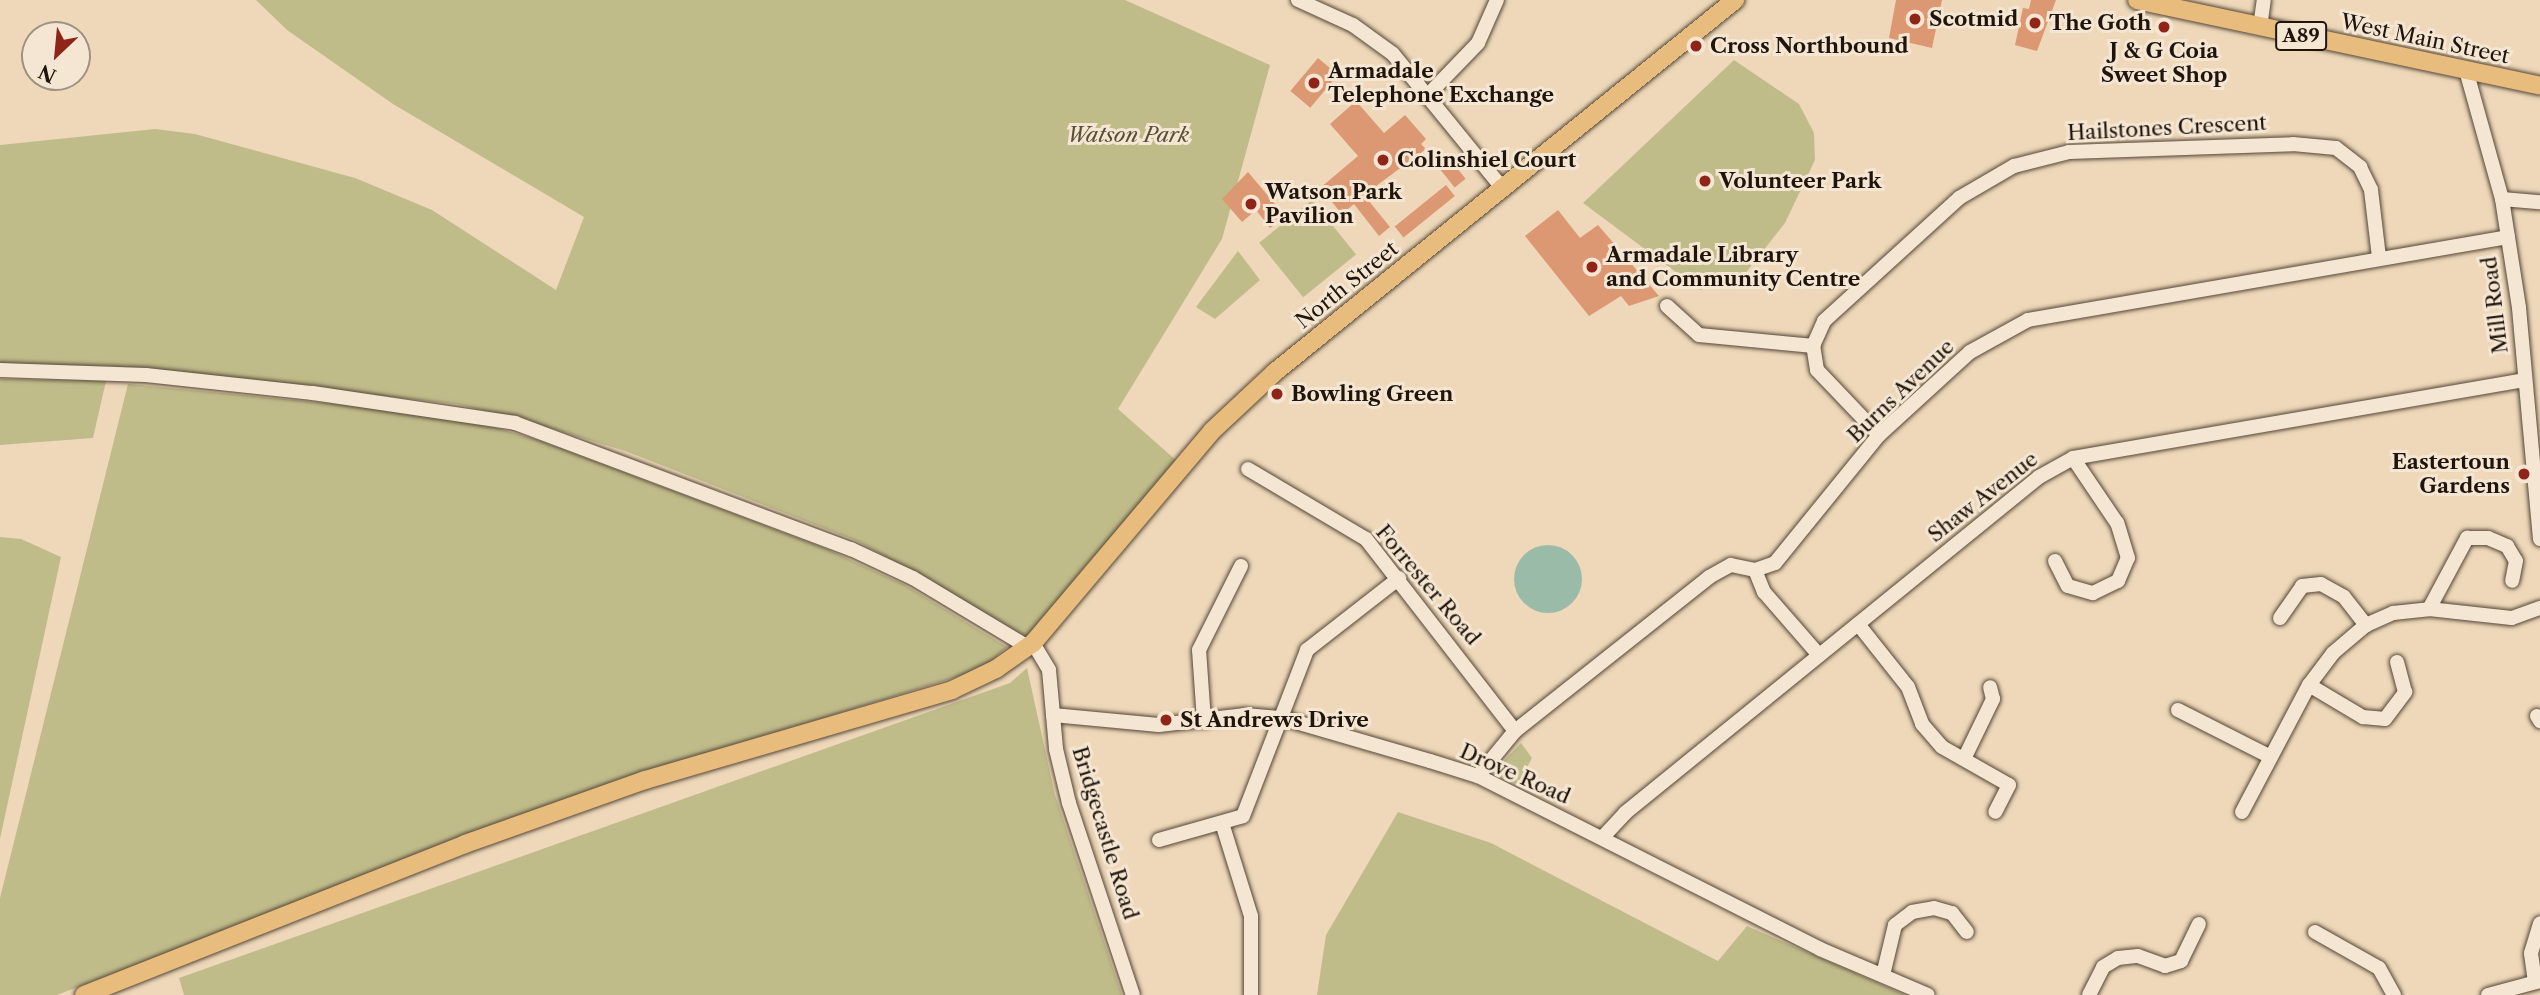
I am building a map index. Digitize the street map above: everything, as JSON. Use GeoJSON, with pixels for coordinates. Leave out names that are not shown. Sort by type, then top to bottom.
{"type":"FeatureCollection","features":[{"type":"Feature","properties":{"kind":"main road","name":"North Street"},"geometry":{"type":"LineString","coordinates":[[1030,645],[1212,430],[1275,372],[1735,0]]}},
{"type":"Feature","properties":{"kind":"main road","name":"West Main Street"},"geometry":{"type":"LineString","coordinates":[[2137,0],[2540,86]]}},
{"type":"Feature","properties":{"kind":"main road"},"geometry":{"type":"LineString","coordinates":[[84,995],[465,844],[632,784],[952,690],[1030,645]]}},
{"type":"Feature","properties":{"kind":"street"},"geometry":{"type":"LineString","coordinates":[[1298,0],[1371,37],[1428,95],[1503,189]]}},
{"type":"Feature","properties":{"kind":"street"},"geometry":{"type":"LineString","coordinates":[[1428,95],[1478,44],[1497,0]]}},
{"type":"Feature","properties":{"kind":"street"},"geometry":{"type":"LineString","coordinates":[[2260,27],[2264,0]]}},
{"type":"Feature","properties":{"kind":"street","name":"Mill Road"},"geometry":{"type":"LineString","coordinates":[[2466,70],[2502,200],[2508,237],[2537,474],[2540,539]]}},
{"type":"Feature","properties":{"kind":"street","name":"Hailstones Crescent"},"geometry":{"type":"LineString","coordinates":[[1813,346],[1824,321],[1959,198],[2014,166],[2069,152],[2293,144],[2336,148],[2360,167],[2371,190],[2379,257]]}},
{"type":"Feature","properties":{"kind":"street"},"geometry":{"type":"LineString","coordinates":[[2502,200],[2540,202]]}},
{"type":"Feature","properties":{"kind":"street","name":"Burns Avenue"},"geometry":{"type":"LineString","coordinates":[[1755,570],[1774,563],[1879,435],[1970,352],[2028,320],[2379,257],[2508,237]]}},
{"type":"Feature","properties":{"kind":"street"},"geometry":{"type":"LineString","coordinates":[[1667,306],[1699,335],[1813,346],[1817,370],[1879,435]]}},
{"type":"Feature","properties":{"kind":"street"},"geometry":{"type":"LineString","coordinates":[[0,370],[146,375],[326,394],[515,424],[851,549],[913,578],[1030,645]]}},
{"type":"Feature","properties":{"kind":"street","name":"Shaw Avenue"},"geometry":{"type":"LineString","coordinates":[[1602,838],[1625,813],[2039,477],[2073,458],[2524,380]]}},
{"type":"Feature","properties":{"kind":"street"},"geometry":{"type":"LineString","coordinates":[[2055,561],[2068,586],[2093,593],[2118,581],[2128,558],[2117,523],[2073,458]]}},
{"type":"Feature","properties":{"kind":"street","name":"Forrester Road"},"geometry":{"type":"LineString","coordinates":[[1248,469],[1366,539],[1399,578],[1515,731]]}},
{"type":"Feature","properties":{"kind":"street"},"geometry":{"type":"LineString","coordinates":[[2429,609],[2467,538],[2488,538],[2508,546],[2516,561],[2512,581]]}},
{"type":"Feature","properties":{"kind":"street"},"geometry":{"type":"LineString","coordinates":[[1478,776],[1515,731],[1709,577],[1731,565],[1755,570],[1764,592],[1819,655]]}},
{"type":"Feature","properties":{"kind":"street"},"geometry":{"type":"LineString","coordinates":[[1204,720],[1199,650],[1241,566]]}},
{"type":"Feature","properties":{"kind":"street"},"geometry":{"type":"LineString","coordinates":[[1159,840],[1243,816],[1307,650],[1399,578]]}},
{"type":"Feature","properties":{"kind":"street"},"geometry":{"type":"LineString","coordinates":[[2280,618],[2302,586],[2321,584],[2344,597],[2366,625]]}},
{"type":"Feature","properties":{"kind":"street"},"geometry":{"type":"LineString","coordinates":[[2242,812],[2309,685],[2333,653],[2366,625],[2393,613],[2429,609],[2512,618],[2540,608]]}},
{"type":"Feature","properties":{"kind":"street"},"geometry":{"type":"LineString","coordinates":[[1858,624],[1908,687],[1922,724],[1942,747],[2009,785],[1995,812]]}},
{"type":"Feature","properties":{"kind":"street","name":"Bridgecastle Road"},"geometry":{"type":"LineString","coordinates":[[1030,645],[1049,670],[1053,715],[1069,803],[1133,995]]}},
{"type":"Feature","properties":{"kind":"street"},"geometry":{"type":"LineString","coordinates":[[2309,685],[2364,717],[2385,719],[2405,692],[2397,662]]}},
{"type":"Feature","properties":{"kind":"street"},"geometry":{"type":"LineString","coordinates":[[1964,759],[1993,699],[1990,687]]}},
{"type":"Feature","properties":{"kind":"street"},"geometry":{"type":"LineString","coordinates":[[2178,709],[2271,757]]}},
{"type":"Feature","properties":{"kind":"street","name":"Drove Road"},"geometry":{"type":"LineString","coordinates":[[1053,715],[1159,725],[1245,715],[1282,718],[1478,776],[1928,995]]}},
{"type":"Feature","properties":{"kind":"street"},"geometry":{"type":"LineString","coordinates":[[1222,823],[1251,916],[1251,995]]}},
{"type":"Feature","properties":{"kind":"street"},"geometry":{"type":"LineString","coordinates":[[1883,975],[1895,925],[1912,912],[1934,908],[1952,913],[1967,932]]}},
{"type":"Feature","properties":{"kind":"street"},"geometry":{"type":"LineString","coordinates":[[2488,995],[2538,981],[2531,953],[2540,923]]}},
{"type":"Feature","properties":{"kind":"street"},"geometry":{"type":"LineString","coordinates":[[2089,995],[2103,967],[2118,958],[2138,956],[2165,967],[2181,961],[2199,924]]}},
{"type":"Feature","properties":{"kind":"street"},"geometry":{"type":"LineString","coordinates":[[2315,932],[2379,968],[2394,995]]}},
{"type":"Feature","properties":{"kind":"green space","name":"Watson Park"},"geometry":{"type":"Polygon","coordinates":[[[256,0],[1125,0],[1270,65],[1222,239],[1118,409],[1178,462],[1027,637],[857,541],[625,451],[517,418],[456,404],[112,366],[0,364],[0,145],[155,129],[195,134],[355,178],[432,210],[556,290],[584,217],[393,104],[287,30],[256,0]]]}},
{"type":"Feature","properties":{"kind":"green space","name":"Volunteer Park"},"geometry":{"type":"Polygon","coordinates":[[[1734,60],[1799,104],[1814,133],[1815,160],[1785,223],[1744,275],[1700,290],[1583,203],[1734,60]]]}},
{"type":"Feature","properties":{"kind":"green space"},"geometry":{"type":"Polygon","coordinates":[[[1312,200],[1356,254],[1303,297],[1259,243],[1312,200]]]}},
{"type":"Feature","properties":{"kind":"green space"},"geometry":{"type":"Polygon","coordinates":[[[1238,251],[1260,280],[1215,319],[1196,307],[1238,251]]]}},
{"type":"Feature","properties":{"kind":"green space"},"geometry":{"type":"Polygon","coordinates":[[[0,379],[106,381],[93,438],[0,445],[0,379]]]}},
{"type":"Feature","properties":{"kind":"green space"},"geometry":{"type":"Polygon","coordinates":[[[128,384],[397,410],[473,421],[544,442],[824,548],[905,585],[1007,647],[982,669],[613,783],[57,995],[0,995],[0,898],[128,384]]]}},
{"type":"Feature","properties":{"kind":"green space"},"geometry":{"type":"Polygon","coordinates":[[[0,537],[21,539],[61,557],[0,839],[0,537]]]}},
{"type":"Feature","properties":{"kind":"green space"},"geometry":{"type":"Polygon","coordinates":[[[1027,668],[1055,795],[1122,995],[184,995],[179,978],[1010,683],[1027,668]]]}},
{"type":"Feature","properties":{"kind":"green space"},"geometry":{"type":"Polygon","coordinates":[[[1521,743],[1532,758],[1518,784],[1502,777],[1499,766],[1521,743]]]}},
{"type":"Feature","properties":{"kind":"green space"},"geometry":{"type":"Polygon","coordinates":[[[1398,812],[1491,843],[1718,961],[1747,926],[1905,995],[1317,995],[1326,935],[1398,812]]]}},
{"type":"Feature","properties":{"kind":"shaded area"},"geometry":{"type":"Polygon","coordinates":[[[1548,545],[1561,548],[1572,555],[1579,566],[1582,579],[1579,592],[1572,603],[1561,610],[1548,613],[1535,610],[1524,603],[1517,592],[1514,579],[1517,566],[1524,555],[1535,548],[1548,545]]]}},
{"type":"Feature","properties":{"kind":"building","name":"Scotmid"},"geometry":{"type":"Polygon","coordinates":[[[1896,0],[1942,0],[1932,48],[1889,38],[1896,0]]]}},
{"type":"Feature","properties":{"kind":"building","name":"The Goth"},"geometry":{"type":"Polygon","coordinates":[[[2031,0],[2056,0],[2037,51],[2015,45],[2023,8],[2029,9],[2031,0]]]}},
{"type":"Feature","properties":{"kind":"building","name":"Armadale Telephone Exchange"},"geometry":{"type":"Polygon","coordinates":[[[1318,58],[1338,75],[1310,108],[1290,91],[1318,58]]]}},
{"type":"Feature","properties":{"kind":"building","name":"Colinshiel Court"},"geometry":{"type":"Polygon","coordinates":[[[1356,101],[1384,133],[1405,115],[1426,139],[1421,144],[1426,149],[1364,195],[1390,227],[1379,236],[1354,204],[1342,214],[1320,188],[1358,156],[1330,124],[1356,101]]]}},
{"type":"Feature","properties":{"kind":"building","name":"Colinshiel Court"},"geometry":{"type":"Polygon","coordinates":[[[1448,157],[1466,179],[1455,188],[1437,166],[1448,157]]]}},
{"type":"Feature","properties":{"kind":"building","name":"Watson Park Pavilion"},"geometry":{"type":"Polygon","coordinates":[[[1248,172],[1285,216],[1270,228],[1256,210],[1242,222],[1222,199],[1248,172]]]}},
{"type":"Feature","properties":{"kind":"building"},"geometry":{"type":"Polygon","coordinates":[[[1446,185],[1455,196],[1404,237],[1395,227],[1446,185]]]}},
{"type":"Feature","properties":{"kind":"building","name":"Armadale Library and Community Centre"},"geometry":{"type":"Polygon","coordinates":[[[1558,210],[1580,238],[1598,225],[1659,296],[1629,306],[1621,296],[1589,316],[1525,236],[1558,210]]]}},
{"type":"Feature","properties":{"kind":"place","name":"Scotmid"},"geometry":{"type":"Point","coordinates":[1915,19]}},
{"type":"Feature","properties":{"kind":"place","name":"The Goth"},"geometry":{"type":"Point","coordinates":[2035,23]}},
{"type":"Feature","properties":{"kind":"place","name":"J & G Coia Sweet Shop"},"geometry":{"type":"Point","coordinates":[2164,27]}},
{"type":"Feature","properties":{"kind":"place","name":"Cross Northbound"},"geometry":{"type":"Point","coordinates":[1696,46]}},
{"type":"Feature","properties":{"kind":"place","name":"Armadale Telephone Exchange"},"geometry":{"type":"Point","coordinates":[1314,83]}},
{"type":"Feature","properties":{"kind":"place","name":"Colinshiel Court"},"geometry":{"type":"Point","coordinates":[1383,160]}},
{"type":"Feature","properties":{"kind":"place","name":"Volunteer Park"},"geometry":{"type":"Point","coordinates":[1705,181]}},
{"type":"Feature","properties":{"kind":"place","name":"Watson Park Pavilion"},"geometry":{"type":"Point","coordinates":[1251,204]}},
{"type":"Feature","properties":{"kind":"place","name":"Armadale Library and Community Centre"},"geometry":{"type":"Point","coordinates":[1592,267]}},
{"type":"Feature","properties":{"kind":"place","name":"Bowling Green"},"geometry":{"type":"Point","coordinates":[1277,394]}},
{"type":"Feature","properties":{"kind":"place","name":"Eastertoun Gardens"},"geometry":{"type":"Point","coordinates":[2524,474]}},
{"type":"Feature","properties":{"kind":"place","name":"St Andrews Drive"},"geometry":{"type":"Point","coordinates":[1166,720]}}]}
